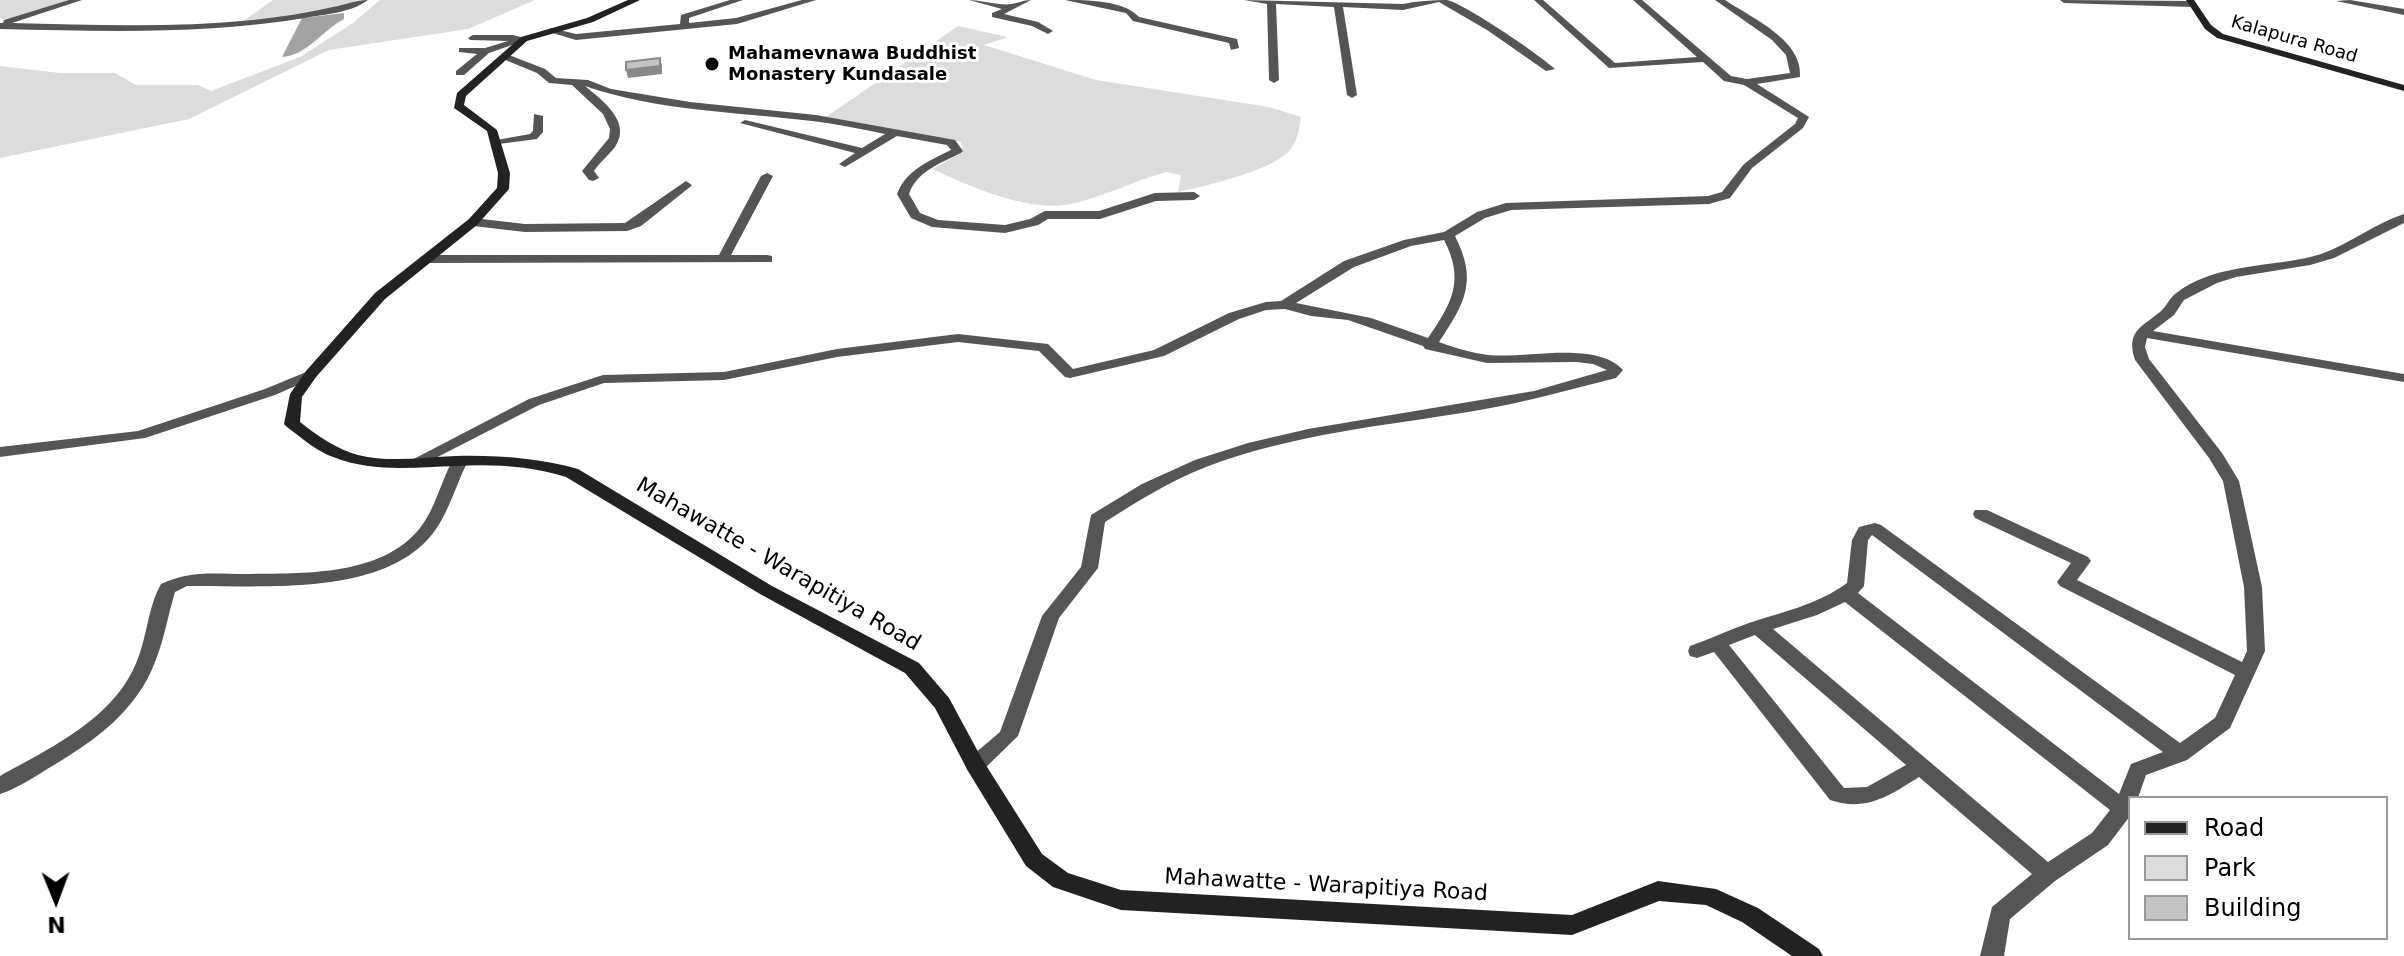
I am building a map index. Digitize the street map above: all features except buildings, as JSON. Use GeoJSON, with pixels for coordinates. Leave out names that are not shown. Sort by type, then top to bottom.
{"type":"FeatureCollection","features":[{"type":"Feature","properties":{"kind":"street"},"geometry":{"type":"LineString","coordinates":[[0,25],[78,0]]}},
{"type":"Feature","properties":{"kind":"street"},"geometry":{"type":"LineString","coordinates":[[0,25],[97,30],[225,27],[337,10],[364,0]]}},
{"type":"Feature","properties":{"kind":"street","name":"Mahawatte - Warapitiya Road"},"geometry":{"type":"LineString","coordinates":[[636,0],[590,20],[525,38],[461,95],[458,106],[492,130],[504,173],[503,189],[473,222],[380,296],[311,374],[295,397],[292,424],[336,454],[361,461],[460,461],[552,466],[572,473],[766,590],[912,668],[942,703],[975,765],[1034,860],[1061,880],[1121,900],[1572,925],[1658,891],[1708,896],[1750,915],[1811,956]]}},
{"type":"Feature","properties":{"kind":"street"},"geometry":{"type":"LineString","coordinates":[[685,26],[684,17],[739,0]]}},
{"type":"Feature","properties":{"kind":"street"},"geometry":{"type":"LineString","coordinates":[[551,31],[576,37],[737,21],[812,0]]}},
{"type":"Feature","properties":{"kind":"street"},"geometry":{"type":"LineString","coordinates":[[973,0],[1011,8]]}},
{"type":"Feature","properties":{"kind":"street"},"geometry":{"type":"LineString","coordinates":[[1027,0],[995,15],[1035,24],[1048,31]]}},
{"type":"Feature","properties":{"kind":"street"},"geometry":{"type":"LineString","coordinates":[[1069,0],[1129,11],[1136,19],[1234,41],[1234,48]]}},
{"type":"Feature","properties":{"kind":"street"},"geometry":{"type":"LineString","coordinates":[[1248,0],[1338,5],[1381,3],[1403,7],[1440,0],[1490,28],[1550,69]]}},
{"type":"Feature","properties":{"kind":"street"},"geometry":{"type":"LineString","coordinates":[[1538,0],[1613,66],[1707,59]]}},
{"type":"Feature","properties":{"kind":"street"},"geometry":{"type":"LineString","coordinates":[[1637,0],[1728,79],[1747,82],[1796,75],[1791,54],[1775,38],[1719,0]]}},
{"type":"Feature","properties":{"kind":"street"},"geometry":{"type":"LineString","coordinates":[[2064,0],[2191,2]]}},
{"type":"Feature","properties":{"kind":"street"},"geometry":{"type":"LineString","coordinates":[[2340,1],[2404,12]]}},
{"type":"Feature","properties":{"kind":"street"},"geometry":{"type":"LineString","coordinates":[[1271,2],[1274,80]]}},
{"type":"Feature","properties":{"kind":"street","name":"Kalapura Road"},"geometry":{"type":"LineString","coordinates":[[2191,2],[2208,27],[2220,36],[2404,88]]}},
{"type":"Feature","properties":{"kind":"street"},"geometry":{"type":"LineString","coordinates":[[1338,5],[1352,95]]}},
{"type":"Feature","properties":{"kind":"street"},"geometry":{"type":"LineString","coordinates":[[473,38],[525,38]]}},
{"type":"Feature","properties":{"kind":"street"},"geometry":{"type":"LineString","coordinates":[[462,50],[486,51],[525,38]]}},
{"type":"Feature","properties":{"kind":"street"},"geometry":{"type":"LineString","coordinates":[[456,70],[473,63],[486,51]]}},
{"type":"Feature","properties":{"kind":"street"},"geometry":{"type":"LineString","coordinates":[[506,57],[541,71],[553,81],[588,83],[609,92],[690,105],[816,118],[951,142],[957,146],[957,151],[928,166],[905,184],[903,194],[915,215],[936,224],[1005,229],[1034,222],[1045,215],[1100,215],[1155,197],[1194,196]]}},
{"type":"Feature","properties":{"kind":"street"},"geometry":{"type":"LineString","coordinates":[[575,82],[612,118],[617,130],[616,139],[591,165],[588,171],[593,178]]}},
{"type":"Feature","properties":{"kind":"street"},"geometry":{"type":"LineString","coordinates":[[1284,305],[1349,264],[1408,243],[1448,235],[1481,215],[1510,206],[1676,202],[1709,200],[1726,195],[1748,166],[1799,126],[1804,117],[1747,82]]}},
{"type":"Feature","properties":{"kind":"street"},"geometry":{"type":"LineString","coordinates":[[495,143],[533,137],[538,132],[538,116]]}},
{"type":"Feature","properties":{"kind":"street"},"geometry":{"type":"LineString","coordinates":[[745,123],[864,152]]}},
{"type":"Feature","properties":{"kind":"street"},"geometry":{"type":"LineString","coordinates":[[845,164],[897,131]]}},
{"type":"Feature","properties":{"kind":"street"},"geometry":{"type":"LineString","coordinates":[[723,259],[767,176]]}},
{"type":"Feature","properties":{"kind":"street"},"geometry":{"type":"LineString","coordinates":[[473,222],[525,228],[627,227],[637,223],[686,185]]}},
{"type":"Feature","properties":{"kind":"street"},"geometry":{"type":"LineString","coordinates":[[1992,956],[2000,914],[2047,874],[2100,839],[2123,809],[2138,770],[2180,754],[2223,723],[2256,651],[2253,587],[2231,481],[2216,456],[2142,360],[2138,347],[2141,333],[2169,312],[2179,297],[2212,280],[2330,255],[2404,218]]}},
{"type":"Feature","properties":{"kind":"street"},"geometry":{"type":"LineString","coordinates":[[1430,346],[1461,290],[1464,271],[1448,235]]}},
{"type":"Feature","properties":{"kind":"street"},"geometry":{"type":"LineString","coordinates":[[428,259],[767,259]]}},
{"type":"Feature","properties":{"kind":"street"},"geometry":{"type":"LineString","coordinates":[[414,463],[534,402],[603,379],[724,376],[837,353],[958,338],[1043,347],[1070,374],[1161,352],[1254,309],[1284,305],[1305,311],[1349,316],[1430,346],[1494,360],[1599,360],[1613,365],[1616,370],[1611,375],[1533,395],[1297,434],[1213,456],[1132,494],[1097,519],[1089,568],[1051,616],[1008,736],[975,765]]}},
{"type":"Feature","properties":{"kind":"street"},"geometry":{"type":"LineString","coordinates":[[2141,333],[2404,378]]}},
{"type":"Feature","properties":{"kind":"street"},"geometry":{"type":"LineString","coordinates":[[0,452],[140,435],[270,392],[311,374]]}},
{"type":"Feature","properties":{"kind":"street"},"geometry":{"type":"LineString","coordinates":[[0,786],[74,743],[122,704],[142,670],[167,588],[185,580],[317,577],[363,570],[398,559],[425,533],[460,461]]}},
{"type":"Feature","properties":{"kind":"street"},"geometry":{"type":"LineString","coordinates":[[1981,514],[2082,561],[2066,582],[2245,672]]}},
{"type":"Feature","properties":{"kind":"street"},"geometry":{"type":"LineString","coordinates":[[1697,651],[1758,627],[1806,614],[1846,593],[1855,586],[1860,540],[1865,531],[1875,529],[2180,754]]}},
{"type":"Feature","properties":{"kind":"street"},"geometry":{"type":"LineString","coordinates":[[1846,593],[2123,809]]}},
{"type":"Feature","properties":{"kind":"street"},"geometry":{"type":"LineString","coordinates":[[1758,627],[2047,874]]}},
{"type":"Feature","properties":{"kind":"street"},"geometry":{"type":"LineString","coordinates":[[1718,644],[1837,794],[1848,799],[1864,798],[1921,766]]}},
{"type":"Feature","properties":{"kind":"green space"},"geometry":{"type":"Polygon","coordinates":[[[0,0],[71,0],[6,20],[0,18],[0,0]]]}},
{"type":"Feature","properties":{"kind":"green space"},"geometry":{"type":"Polygon","coordinates":[[[273,0],[358,0],[334,9],[242,22],[273,0]]]}},
{"type":"Feature","properties":{"kind":"green space"},"geometry":{"type":"Polygon","coordinates":[[[380,0],[535,0],[468,29],[329,50],[189,119],[0,158],[0,66],[60,73],[115,73],[136,85],[198,85],[211,91],[300,57],[353,23],[380,0]]]}},
{"type":"Feature","properties":{"kind":"green space"},"geometry":{"type":"Polygon","coordinates":[[[958,26],[1008,37],[984,45],[1096,80],[1269,107],[1301,117],[1298,135],[1289,151],[1280,158],[1220,182],[1178,192],[1181,175],[1166,172],[1083,201],[1054,206],[1000,196],[932,169],[963,152],[961,142],[826,117],[958,26]]]}},
{"type":"Feature","properties":{"kind":"shaded area"},"geometry":{"type":"Polygon","coordinates":[[[344,13],[344,19],[307,47],[291,56],[282,57],[302,18],[344,13]]]}},
{"type":"Feature","properties":{"kind":"place","name":"Mahamevnawa Buddhist Monastery Kundasale"},"geometry":{"type":"Point","coordinates":[712,64]}}]}
